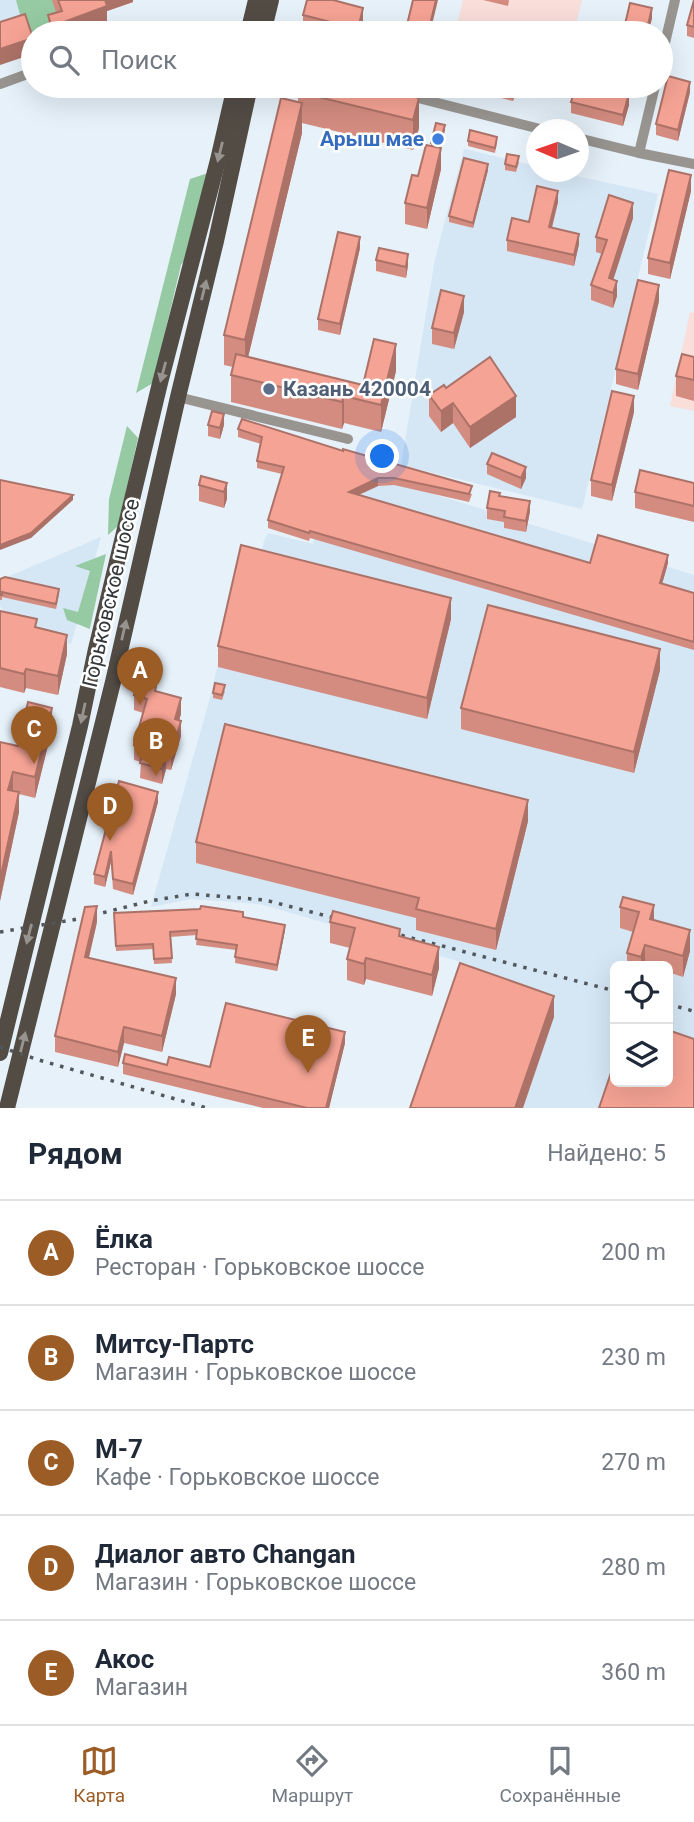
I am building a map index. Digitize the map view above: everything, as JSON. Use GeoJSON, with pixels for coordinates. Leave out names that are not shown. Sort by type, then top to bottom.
{"type":"FeatureCollection","features":[{"type":"Feature","properties":{"kind":"main road"},"geometry":{"type":"LineString","coordinates":[[251,21],[256,0]]}},
{"type":"Feature","properties":{"kind":"main road"},"geometry":{"type":"LineString","coordinates":[[266,21],[271,0]]}},
{"type":"Feature","properties":{"kind":"main road","name":"Горьковское шоссе"},"geometry":{"type":"LineString","coordinates":[[0,1053],[160,383],[232,98]]}},
{"type":"Feature","properties":{"kind":"main road","name":"Горьковское шоссе"},"geometry":{"type":"LineString","coordinates":[[7,1108],[82,812],[247,98]]}},
{"type":"Feature","properties":{"kind":"street"},"geometry":{"type":"LineString","coordinates":[[670,21],[675,0]]}},
{"type":"Feature","properties":{"kind":"street"},"geometry":{"type":"LineString","coordinates":[[0,84],[21,76]]}},
{"type":"Feature","properties":{"kind":"street"},"geometry":{"type":"LineString","coordinates":[[418,98],[526,125]]}},
{"type":"Feature","properties":{"kind":"street"},"geometry":{"type":"LineString","coordinates":[[639,153],[652,98]]}},
{"type":"Feature","properties":{"kind":"street"},"geometry":{"type":"LineString","coordinates":[[589,140],[694,164]]}},
{"type":"Feature","properties":{"kind":"street"},"geometry":{"type":"LineString","coordinates":[[178,397],[348,439]]}},
{"type":"Feature","properties":{"kind":"shaded area"},"geometry":{"type":"Polygon","coordinates":[[[0,0],[16,0],[22,21],[21,56],[0,65],[0,0]]]}},
{"type":"Feature","properties":{"kind":"shaded area"},"geometry":{"type":"Polygon","coordinates":[[[463,0],[582,0],[577,21],[458,21],[463,0]]]}},
{"type":"Feature","properties":{"kind":"shaded area"},"geometry":{"type":"Polygon","coordinates":[[[464,149],[526,164],[526,182],[589,182],[589,179],[658,194],[582,509],[401,465],[435,259],[464,149]]]}},
{"type":"Feature","properties":{"kind":"shaded area"},"geometry":{"type":"Polygon","coordinates":[[[690,312],[694,313],[694,411],[670,406],[690,312]]]}},
{"type":"Feature","properties":{"kind":"shaded area"},"geometry":{"type":"Polygon","coordinates":[[[337,464],[694,575],[694,1108],[423,1108],[471,965],[260,904],[191,899],[151,907],[210,698],[241,566],[257,570],[268,533],[313,544],[337,464]]]}},
{"type":"Feature","properties":{"kind":"shaded area"},"geometry":{"type":"Polygon","coordinates":[[[101,537],[71,644],[54,640],[40,627],[7,616],[0,606],[0,580],[101,537]]]}},
{"type":"Feature","properties":{"kind":"green space"},"geometry":{"type":"Polygon","coordinates":[[[16,0],[72,0],[79,21],[22,21],[16,0]]]}},
{"type":"Feature","properties":{"kind":"green space"},"geometry":{"type":"Polygon","coordinates":[[[208,173],[187,257],[181,265],[153,383],[136,393],[190,179],[208,173]]]}},
{"type":"Feature","properties":{"kind":"green space"},"geometry":{"type":"Polygon","coordinates":[[[127,426],[138,438],[118,526],[108,535],[109,499],[127,426]]]}},
{"type":"Feature","properties":{"kind":"green space"},"geometry":{"type":"Polygon","coordinates":[[[106,554],[90,629],[67,620],[63,608],[78,612],[90,571],[75,566],[106,554]]]}},
{"type":"Feature","properties":{"kind":"building"},"geometry":{"type":"Polygon","coordinates":[[[58,0],[105,0],[107,6],[66,21],[50,21],[48,15],[62,11],[58,0]]]}},
{"type":"Feature","properties":{"kind":"building"},"geometry":{"type":"Polygon","coordinates":[[[307,0],[333,0],[363,8],[360,21],[327,21],[303,15],[307,0]]]}},
{"type":"Feature","properties":{"kind":"building"},"geometry":{"type":"Polygon","coordinates":[[[413,0],[436,0],[431,21],[408,21],[413,0]]]}},
{"type":"Feature","properties":{"kind":"building"},"geometry":{"type":"Polygon","coordinates":[[[694,0],[694,27],[687,25],[694,0]]]}},
{"type":"Feature","properties":{"kind":"building"},"geometry":{"type":"Polygon","coordinates":[[[630,3],[652,8],[649,21],[626,21],[630,3]]]}},
{"type":"Feature","properties":{"kind":"building"},"geometry":{"type":"Polygon","coordinates":[[[25,14],[27,21],[21,21],[21,42],[0,49],[0,22],[25,14]]]}},
{"type":"Feature","properties":{"kind":"building"},"geometry":{"type":"Polygon","coordinates":[[[673,77],[690,82],[678,130],[656,124],[662,98],[673,98],[673,77]]]}},
{"type":"Feature","properties":{"kind":"building"},"geometry":{"type":"Polygon","coordinates":[[[281,98],[302,103],[245,340],[224,335],[281,98]]]}},
{"type":"Feature","properties":{"kind":"building"},"geometry":{"type":"Polygon","coordinates":[[[323,98],[419,98],[413,120],[323,98]]]}},
{"type":"Feature","properties":{"kind":"building"},"geometry":{"type":"Polygon","coordinates":[[[572,98],[628,98],[623,115],[571,102],[572,98]]]}},
{"type":"Feature","properties":{"kind":"building","name":"Арыш мае"},"geometry":{"type":"Polygon","coordinates":[[[436,123],[445,125],[439,145],[431,143],[436,123]]]}},
{"type":"Feature","properties":{"kind":"building"},"geometry":{"type":"Polygon","coordinates":[[[470,130],[497,137],[495,148],[468,141],[470,130]]]}},
{"type":"Feature","properties":{"kind":"building"},"geometry":{"type":"Polygon","coordinates":[[[426,145],[441,148],[427,208],[405,203],[412,175],[418,176],[426,145]]]}},
{"type":"Feature","properties":{"kind":"building"},"geometry":{"type":"Polygon","coordinates":[[[507,154],[519,156],[516,167],[505,164],[507,154]]]}},
{"type":"Feature","properties":{"kind":"building"},"geometry":{"type":"Polygon","coordinates":[[[464,158],[488,164],[473,223],[449,216],[464,158]]]}},
{"type":"Feature","properties":{"kind":"building"},"geometry":{"type":"Polygon","coordinates":[[[669,170],[691,175],[670,263],[648,258],[669,170]]]}},
{"type":"Feature","properties":{"kind":"building"},"geometry":{"type":"Polygon","coordinates":[[[537,186],[558,191],[549,227],[579,234],[574,255],[507,240],[512,218],[529,222],[537,186]]]}},
{"type":"Feature","properties":{"kind":"building"},"geometry":{"type":"Polygon","coordinates":[[[609,195],[633,203],[609,278],[617,281],[613,293],[591,285],[607,240],[596,237],[609,195]]]}},
{"type":"Feature","properties":{"kind":"building"},"geometry":{"type":"Polygon","coordinates":[[[338,232],[360,237],[340,324],[318,319],[338,232]]]}},
{"type":"Feature","properties":{"kind":"building"},"geometry":{"type":"Polygon","coordinates":[[[379,248],[408,254],[406,267],[376,260],[379,248]]]}},
{"type":"Feature","properties":{"kind":"building"},"geometry":{"type":"Polygon","coordinates":[[[638,280],[659,285],[638,374],[616,369],[638,280]]]}},
{"type":"Feature","properties":{"kind":"building"},"geometry":{"type":"Polygon","coordinates":[[[441,290],[464,296],[454,333],[432,328],[441,290]]]}},
{"type":"Feature","properties":{"kind":"building"},"geometry":{"type":"Polygon","coordinates":[[[374,339],[396,344],[381,405],[344,396],[342,402],[231,375],[236,354],[363,385],[374,339]]]}},
{"type":"Feature","properties":{"kind":"building"},"geometry":{"type":"Polygon","coordinates":[[[682,354],[694,357],[694,380],[676,376],[682,354]]]}},
{"type":"Feature","properties":{"kind":"building"},"geometry":{"type":"Polygon","coordinates":[[[490,357],[516,396],[470,427],[453,403],[441,411],[429,395],[444,385],[446,388],[490,357]]]}},
{"type":"Feature","properties":{"kind":"building"},"geometry":{"type":"Polygon","coordinates":[[[612,391],[634,396],[612,485],[591,480],[612,391]]]}},
{"type":"Feature","properties":{"kind":"building"},"geometry":{"type":"Polygon","coordinates":[[[212,411],[224,414],[220,428],[208,425],[212,411]]]}},
{"type":"Feature","properties":{"kind":"building"},"geometry":{"type":"Polygon","coordinates":[[[242,419],[343,451],[472,486],[469,494],[394,478],[378,478],[349,492],[590,563],[598,535],[668,555],[660,583],[694,593],[694,642],[268,520],[284,467],[257,461],[262,437],[238,429],[242,419]]]}},
{"type":"Feature","properties":{"kind":"building"},"geometry":{"type":"Polygon","coordinates":[[[492,453],[526,467],[521,478],[487,464],[492,453]]]}},
{"type":"Feature","properties":{"kind":"building"},"geometry":{"type":"Polygon","coordinates":[[[640,470],[694,483],[694,506],[635,492],[640,470]]]}},
{"type":"Feature","properties":{"kind":"building"},"geometry":{"type":"Polygon","coordinates":[[[201,476],[227,483],[224,492],[199,485],[201,476]]]}},
{"type":"Feature","properties":{"kind":"building"},"geometry":{"type":"Polygon","coordinates":[[[0,480],[73,495],[31,533],[0,545],[0,480]]]}},
{"type":"Feature","properties":{"kind":"building"},"geometry":{"type":"Polygon","coordinates":[[[490,491],[500,493],[499,496],[530,501],[526,521],[504,517],[505,511],[487,508],[490,491]]]}},
{"type":"Feature","properties":{"kind":"building"},"geometry":{"type":"Polygon","coordinates":[[[241,545],[451,598],[427,698],[218,646],[241,545]]]}},
{"type":"Feature","properties":{"kind":"building"},"geometry":{"type":"Polygon","coordinates":[[[5,577],[59,589],[56,604],[2,592],[0,595],[0,579],[5,577]]]}},
{"type":"Feature","properties":{"kind":"building"},"geometry":{"type":"Polygon","coordinates":[[[488,605],[660,649],[634,752],[461,708],[488,605]]]}},
{"type":"Feature","properties":{"kind":"building"},"geometry":{"type":"Polygon","coordinates":[[[0,611],[37,619],[35,627],[67,635],[58,676],[26,669],[24,674],[0,668],[0,611]]]}},
{"type":"Feature","properties":{"kind":"building"},"geometry":{"type":"Polygon","coordinates":[[[139,681],[156,686],[155,691],[181,698],[175,719],[181,721],[171,755],[166,753],[162,769],[140,763],[144,748],[134,745],[147,699],[134,695],[139,681]]]}},
{"type":"Feature","properties":{"kind":"building"},"geometry":{"type":"Polygon","coordinates":[[[215,683],[225,685],[222,695],[213,693],[215,683]]]}},
{"type":"Feature","properties":{"kind":"building"},"geometry":{"type":"Polygon","coordinates":[[[28,702],[52,708],[35,777],[13,772],[8,790],[19,792],[0,880],[0,742],[18,746],[28,702]]]}},
{"type":"Feature","properties":{"kind":"building"},"geometry":{"type":"Polygon","coordinates":[[[225,724],[528,800],[496,929],[416,909],[419,898],[196,842],[225,724]]]}},
{"type":"Feature","properties":{"kind":"building"},"geometry":{"type":"Polygon","coordinates":[[[119,781],[158,792],[133,884],[113,879],[111,851],[105,877],[94,874],[119,781]]]}},
{"type":"Feature","properties":{"kind":"building"},"geometry":{"type":"Polygon","coordinates":[[[623,897],[654,905],[650,919],[690,930],[683,956],[645,945],[641,957],[627,953],[639,912],[620,907],[623,897]]]}},
{"type":"Feature","properties":{"kind":"building"},"geometry":{"type":"Polygon","coordinates":[[[97,906],[85,957],[176,978],[162,1036],[124,1027],[118,1052],[55,1036],[85,907],[97,906]]]}},
{"type":"Feature","properties":{"kind":"building"},"geometry":{"type":"Polygon","coordinates":[[[201,906],[243,912],[243,917],[285,925],[277,965],[235,957],[237,945],[196,939],[197,930],[170,932],[172,958],[154,959],[153,944],[116,946],[114,913],[200,909],[201,906]]]}},
{"type":"Feature","properties":{"kind":"building"},"geometry":{"type":"Polygon","coordinates":[[[333,911],[400,929],[399,936],[439,947],[432,975],[366,958],[364,964],[347,959],[355,928],[330,922],[333,911]]]}},
{"type":"Feature","properties":{"kind":"building"},"geometry":{"type":"Polygon","coordinates":[[[460,963],[554,996],[515,1108],[410,1108],[460,963]]]}},
{"type":"Feature","properties":{"kind":"building"},"geometry":{"type":"Polygon","coordinates":[[[226,1003],[345,1032],[326,1108],[307,1108],[123,1063],[125,1054],[167,1065],[169,1057],[210,1067],[226,1003]]]}},
{"type":"Feature","properties":{"kind":"building"},"geometry":{"type":"Polygon","coordinates":[[[673,1032],[694,1039],[694,1108],[599,1108],[610,1076],[610,1087],[673,1087],[673,1032]]]}},
{"type":"Feature","properties":{"kind":"railway"},"geometry":{"type":"LineString","coordinates":[[0,932],[78,919],[150,901],[192,894],[265,900],[350,922]]}},
{"type":"Feature","properties":{"kind":"railway"},"geometry":{"type":"LineString","coordinates":[[381,930],[610,990]]}},
{"type":"Feature","properties":{"kind":"railway"},"geometry":{"type":"LineString","coordinates":[[673,1005],[693,1011]]}},
{"type":"Feature","properties":{"kind":"railway"},"geometry":{"type":"LineString","coordinates":[[0,1047],[207,1108]]}},
{"type":"Feature","properties":{"kind":"place","name":"Арыш мае"},"geometry":{"type":"Point","coordinates":[438,139]}},
{"type":"Feature","properties":{"kind":"place","name":"Казань 420004"},"geometry":{"type":"Point","coordinates":[269,389]}},
{"type":"Feature","properties":{"kind":"place","name":"Ёлка"},"geometry":{"type":"Point","coordinates":[140,705]}},
{"type":"Feature","properties":{"kind":"place","name":"М-7"},"geometry":{"type":"Point","coordinates":[34,764]}},
{"type":"Feature","properties":{"kind":"place","name":"Митсу-Партс"},"geometry":{"type":"Point","coordinates":[156,776]}},
{"type":"Feature","properties":{"kind":"place","name":"Диалог авто Changan"},"geometry":{"type":"Point","coordinates":[110,841]}},
{"type":"Feature","properties":{"kind":"place","name":"Акос"},"geometry":{"type":"Point","coordinates":[308,1073]}}]}
